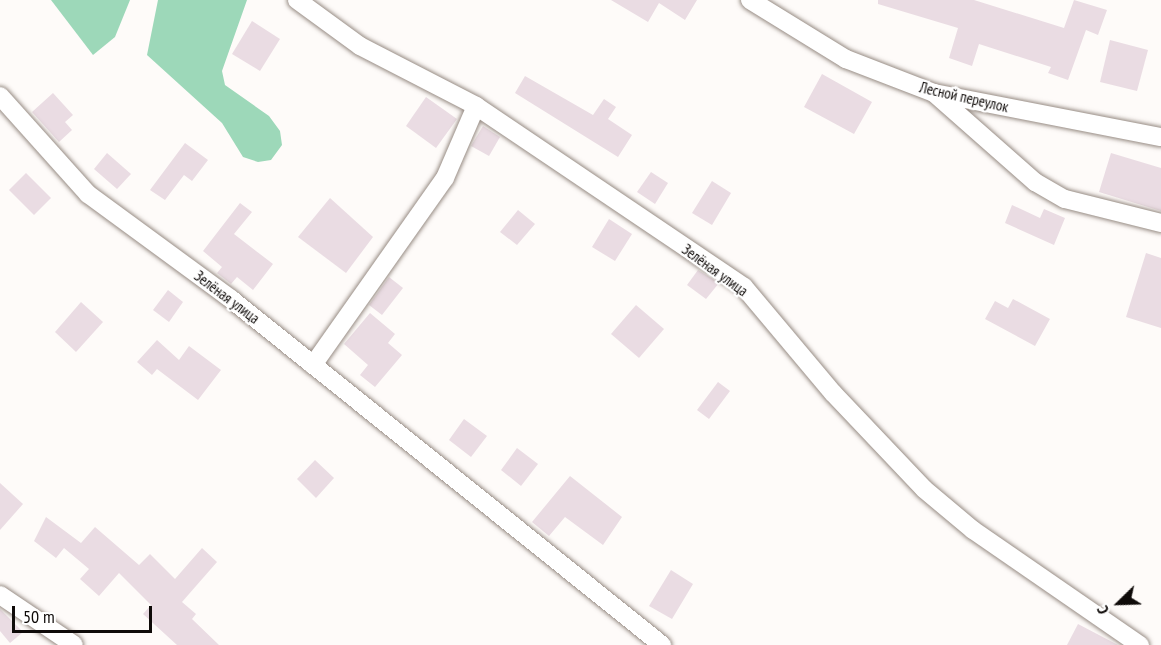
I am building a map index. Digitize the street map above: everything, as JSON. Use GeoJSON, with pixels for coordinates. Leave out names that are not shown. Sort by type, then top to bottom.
{"type":"FeatureCollection","features":[{"type":"Feature","properties":{"kind":"street","name":"Зелёная улица"},"geometry":{"type":"LineString","coordinates":[[297,0],[360,46],[476,106],[744,287],[833,393],[924,489],[973,530],[1140,645]]}},
{"type":"Feature","properties":{"kind":"street","name":"Лесной переулок"},"geometry":{"type":"LineString","coordinates":[[750,0],[846,59],[934,93],[1161,137]]}},
{"type":"Feature","properties":{"kind":"street"},"geometry":{"type":"LineString","coordinates":[[934,93],[1035,182],[1055,193],[1161,223]]}},
{"type":"Feature","properties":{"kind":"street","name":"Зелёная улица"},"geometry":{"type":"LineString","coordinates":[[0,96],[88,194],[313,365],[662,645]]}},
{"type":"Feature","properties":{"kind":"street"},"geometry":{"type":"LineString","coordinates":[[313,365],[438,188],[476,106]]}},
{"type":"Feature","properties":{"kind":"street"},"geometry":{"type":"LineString","coordinates":[[0,595],[74,645]]}},
{"type":"Feature","properties":{"kind":"green space"},"geometry":{"type":"Polygon","coordinates":[[[51,0],[130,0],[115,37],[93,55],[51,0]]]}},
{"type":"Feature","properties":{"kind":"green space"},"geometry":{"type":"Polygon","coordinates":[[[158,0],[247,0],[222,71],[225,85],[269,116],[280,131],[282,145],[271,160],[258,162],[243,157],[222,123],[147,55],[158,0]]]}},
{"type":"Feature","properties":{"kind":"building"},"geometry":{"type":"Polygon","coordinates":[[[611,0],[697,0],[685,20],[659,3],[648,22],[611,0]]]}},
{"type":"Feature","properties":{"kind":"building"},"geometry":{"type":"Polygon","coordinates":[[[878,0],[974,0],[1064,28],[1074,0],[1107,10],[1098,35],[1086,30],[1068,80],[1048,73],[1051,67],[979,44],[972,66],[949,58],[958,28],[878,4],[878,0]]]}},
{"type":"Feature","properties":{"kind":"building"},"geometry":{"type":"Polygon","coordinates":[[[252,21],[280,39],[260,71],[232,54],[252,21]]]}},
{"type":"Feature","properties":{"kind":"building"},"geometry":{"type":"Polygon","coordinates":[[[1110,40],[1148,50],[1137,91],[1100,82],[1110,40]]]}},
{"type":"Feature","properties":{"kind":"building"},"geometry":{"type":"Polygon","coordinates":[[[822,74],[872,102],[854,134],[804,107],[822,74]]]}},
{"type":"Feature","properties":{"kind":"building"},"geometry":{"type":"Polygon","coordinates":[[[525,76],[593,115],[604,99],[616,107],[608,119],[632,135],[618,157],[515,93],[525,76]]]}},
{"type":"Feature","properties":{"kind":"building"},"geometry":{"type":"Polygon","coordinates":[[[53,93],[73,115],[65,122],[72,130],[59,142],[32,112],[53,93]]]}},
{"type":"Feature","properties":{"kind":"building"},"geometry":{"type":"Polygon","coordinates":[[[426,97],[457,119],[436,148],[406,126],[426,97]]]}},
{"type":"Feature","properties":{"kind":"building"},"geometry":{"type":"Polygon","coordinates":[[[483,126],[500,137],[489,156],[471,146],[483,126]]]}},
{"type":"Feature","properties":{"kind":"building"},"geometry":{"type":"Polygon","coordinates":[[[185,143],[208,160],[192,181],[184,175],[165,200],[150,190],[185,143]]]}},
{"type":"Feature","properties":{"kind":"building"},"geometry":{"type":"Polygon","coordinates":[[[107,153],[131,174],[117,189],[94,169],[107,153]]]}},
{"type":"Feature","properties":{"kind":"building"},"geometry":{"type":"Polygon","coordinates":[[[1111,153],[1161,168],[1161,211],[1099,192],[1111,153]]]}},
{"type":"Feature","properties":{"kind":"building"},"geometry":{"type":"Polygon","coordinates":[[[651,172],[668,183],[655,204],[637,192],[651,172]]]}},
{"type":"Feature","properties":{"kind":"building"},"geometry":{"type":"Polygon","coordinates":[[[26,173],[51,198],[34,215],[9,190],[26,173]]]}},
{"type":"Feature","properties":{"kind":"building"},"geometry":{"type":"Polygon","coordinates":[[[712,181],[731,193],[712,225],[692,213],[712,181]]]}},
{"type":"Feature","properties":{"kind":"building"},"geometry":{"type":"Polygon","coordinates":[[[330,198],[373,237],[346,273],[298,237],[330,198]]]}},
{"type":"Feature","properties":{"kind":"building"},"geometry":{"type":"Polygon","coordinates":[[[240,203],[252,212],[234,234],[273,264],[253,290],[237,277],[231,284],[217,273],[222,267],[203,251],[240,203]]]}},
{"type":"Feature","properties":{"kind":"building"},"geometry":{"type":"Polygon","coordinates":[[[1012,205],[1040,218],[1044,209],[1065,218],[1054,245],[1005,223],[1012,205]]]}},
{"type":"Feature","properties":{"kind":"building"},"geometry":{"type":"Polygon","coordinates":[[[518,210],[535,224],[517,245],[500,232],[518,210]]]}},
{"type":"Feature","properties":{"kind":"building"},"geometry":{"type":"Polygon","coordinates":[[[609,219],[632,234],[615,261],[592,247],[609,219]]]}},
{"type":"Feature","properties":{"kind":"building"},"geometry":{"type":"Polygon","coordinates":[[[1146,253],[1161,258],[1161,328],[1126,317],[1146,253]]]}},
{"type":"Feature","properties":{"kind":"building"},"geometry":{"type":"Polygon","coordinates":[[[698,270],[719,283],[706,299],[687,285],[698,270]]]}},
{"type":"Feature","properties":{"kind":"building"},"geometry":{"type":"Polygon","coordinates":[[[389,277],[403,288],[382,315],[369,305],[389,277]]]}},
{"type":"Feature","properties":{"kind":"building"},"geometry":{"type":"Polygon","coordinates":[[[168,290],[183,302],[169,322],[153,310],[168,290]]]}},
{"type":"Feature","properties":{"kind":"building"},"geometry":{"type":"Polygon","coordinates":[[[1013,299],[1050,319],[1035,346],[985,319],[995,301],[1008,308],[1013,299]]]}},
{"type":"Feature","properties":{"kind":"building"},"geometry":{"type":"Polygon","coordinates":[[[81,302],[103,322],[76,352],[55,332],[81,302]]]}},
{"type":"Feature","properties":{"kind":"building"},"geometry":{"type":"Polygon","coordinates":[[[636,305],[664,329],[639,358],[611,334],[636,305]]]}},
{"type":"Feature","properties":{"kind":"building"},"geometry":{"type":"Polygon","coordinates":[[[370,313],[395,334],[388,343],[402,355],[375,387],[360,375],[368,365],[344,344],[370,313]]]}},
{"type":"Feature","properties":{"kind":"building"},"geometry":{"type":"Polygon","coordinates":[[[157,340],[179,360],[189,346],[221,370],[198,400],[157,369],[152,375],[137,362],[157,340]]]}},
{"type":"Feature","properties":{"kind":"building"},"geometry":{"type":"Polygon","coordinates":[[[718,382],[730,391],[709,419],[697,410],[718,382]]]}},
{"type":"Feature","properties":{"kind":"building"},"geometry":{"type":"Polygon","coordinates":[[[464,419],[487,436],[471,457],[449,440],[464,419]]]}},
{"type":"Feature","properties":{"kind":"building"},"geometry":{"type":"Polygon","coordinates":[[[517,448],[538,464],[521,486],[501,470],[517,448]]]}},
{"type":"Feature","properties":{"kind":"building"},"geometry":{"type":"Polygon","coordinates":[[[315,460],[334,478],[316,498],[297,479],[315,460]]]}},
{"type":"Feature","properties":{"kind":"building"},"geometry":{"type":"Polygon","coordinates":[[[570,476],[622,517],[603,545],[565,517],[549,536],[532,522],[570,476]]]}},
{"type":"Feature","properties":{"kind":"building"},"geometry":{"type":"Polygon","coordinates":[[[0,483],[23,504],[0,530],[0,483]]]}},
{"type":"Feature","properties":{"kind":"building"},"geometry":{"type":"Polygon","coordinates":[[[46,517],[81,543],[95,527],[139,565],[150,554],[175,579],[202,548],[217,562],[182,602],[196,614],[192,619],[219,645],[177,645],[143,614],[151,605],[119,573],[99,596],[80,579],[89,569],[64,548],[56,558],[34,541],[46,517]]]}},
{"type":"Feature","properties":{"kind":"building"},"geometry":{"type":"Polygon","coordinates":[[[671,570],[693,584],[672,619],[649,606],[671,570]]]}},
{"type":"Feature","properties":{"kind":"building"},"geometry":{"type":"Polygon","coordinates":[[[0,609],[23,632],[10,643],[0,631],[0,609]]]}},
{"type":"Feature","properties":{"kind":"building"},"geometry":{"type":"Polygon","coordinates":[[[1078,624],[1118,645],[1067,645],[1078,624]]]}}]}
